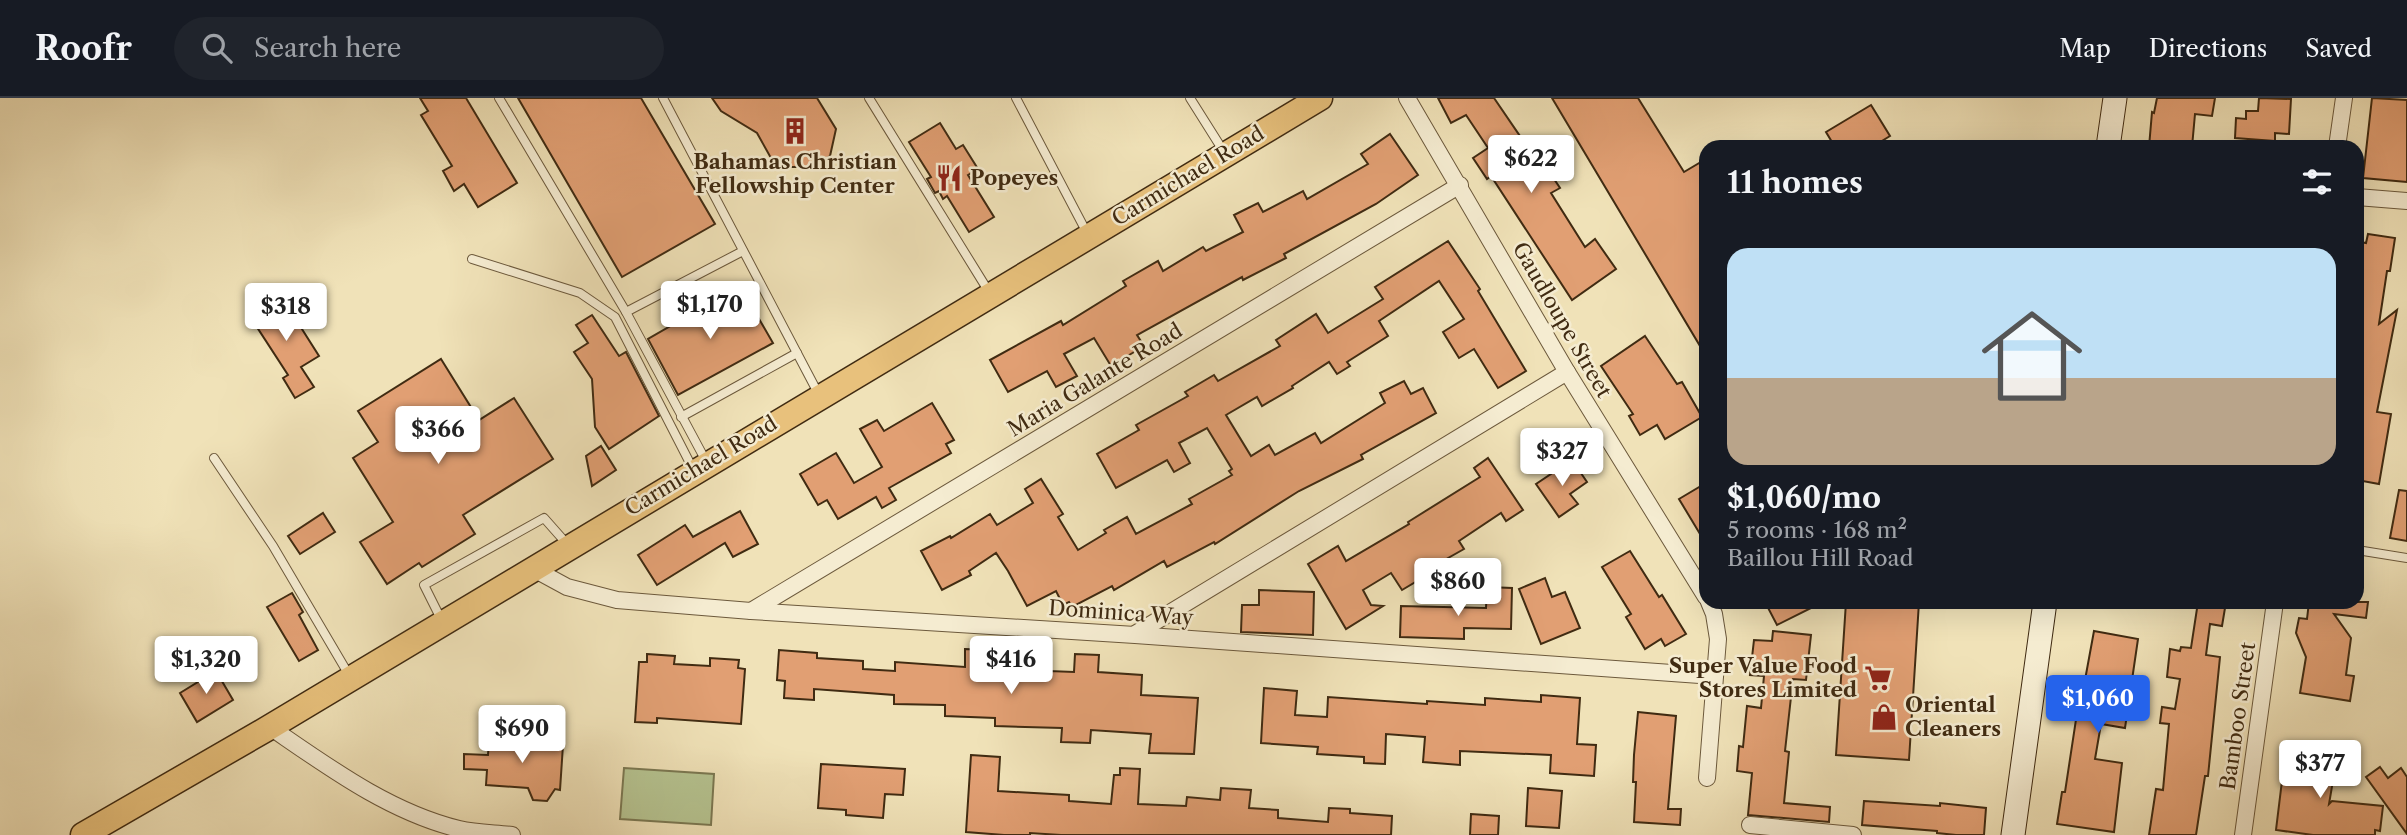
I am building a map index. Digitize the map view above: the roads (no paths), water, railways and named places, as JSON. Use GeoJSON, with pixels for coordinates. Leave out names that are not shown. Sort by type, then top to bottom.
{"type":"FeatureCollection","features":[{"type":"Feature","properties":{"kind":"main road","name":"Carmichael Road"},"geometry":{"type":"LineString","coordinates":[[83,835],[270,727],[568,546],[1320,98]]}},
{"type":"Feature","properties":{"kind":"main road"},"geometry":{"type":"LineString","coordinates":[[2109,140],[2115,98]]}},
{"type":"Feature","properties":{"kind":"main road"},"geometry":{"type":"LineString","coordinates":[[2013,835],[2044,609]]}},
{"type":"Feature","properties":{"kind":"street","name":"Gaudloupe Street"},"geometry":{"type":"LineString","coordinates":[[1407,98],[1567,372],[1699,586]]}},
{"type":"Feature","properties":{"kind":"street"},"geometry":{"type":"LineString","coordinates":[[2338,140],[2344,98]]}},
{"type":"Feature","properties":{"kind":"street","name":"Maria Galante Road"},"geometry":{"type":"LineString","coordinates":[[751,611],[1460,185]]}},
{"type":"Feature","properties":{"kind":"street"},"geometry":{"type":"LineString","coordinates":[[2364,198],[2407,201]]}},
{"type":"Feature","properties":{"kind":"street"},"geometry":{"type":"LineString","coordinates":[[1135,635],[1567,372]]}},
{"type":"Feature","properties":{"kind":"street","name":"Dominica Way"},"geometry":{"type":"LineString","coordinates":[[532,568],[567,587],[608,599],[1714,676]]}},
{"type":"Feature","properties":{"kind":"street"},"geometry":{"type":"LineString","coordinates":[[1707,778],[1718,639],[1712,609]]}},
{"type":"Feature","properties":{"kind":"street","name":"Bamboo Street"},"geometry":{"type":"LineString","coordinates":[[2243,835],[2274,609]]}},
{"type":"Feature","properties":{"kind":"street"},"geometry":{"type":"LineString","coordinates":[[270,727],[331,769],[427,819],[459,829],[512,835]]}},
{"type":"Feature","properties":{"kind":"street"},"geometry":{"type":"LineString","coordinates":[[1750,825],[1853,835]]}},
{"type":"Feature","properties":{"kind":"lane"},"geometry":{"type":"LineString","coordinates":[[499,98],[626,312],[681,417],[701,467]]}},
{"type":"Feature","properties":{"kind":"lane"},"geometry":{"type":"LineString","coordinates":[[663,98],[819,396]]}},
{"type":"Feature","properties":{"kind":"lane"},"geometry":{"type":"LineString","coordinates":[[869,98],[990,294]]}},
{"type":"Feature","properties":{"kind":"lane"},"geometry":{"type":"LineString","coordinates":[[1016,98],[1088,236]]}},
{"type":"Feature","properties":{"kind":"lane"},"geometry":{"type":"LineString","coordinates":[[1190,98],[1225,153]]}},
{"type":"Feature","properties":{"kind":"lane"},"geometry":{"type":"LineString","coordinates":[[626,312],[743,251]]}},
{"type":"Feature","properties":{"kind":"lane"},"geometry":{"type":"LineString","coordinates":[[472,260],[580,293],[615,317],[701,467]]}},
{"type":"Feature","properties":{"kind":"lane"},"geometry":{"type":"LineString","coordinates":[[681,417],[797,353]]}},
{"type":"Feature","properties":{"kind":"lane"},"geometry":{"type":"LineString","coordinates":[[214,458],[273,546],[351,678]]}},
{"type":"Feature","properties":{"kind":"lane"},"geometry":{"type":"LineString","coordinates":[[443,622],[424,585],[544,518],[568,546]]}},
{"type":"Feature","properties":{"kind":"lane"},"geometry":{"type":"LineString","coordinates":[[2364,551],[2407,558]]}},
{"type":"Feature","properties":{"kind":"place","name":"Bahamas Christian Fellowship Center"},"geometry":{"type":"Point","coordinates":[795,131]}},
{"type":"Feature","properties":{"kind":"place","name":"Popeyes"},"geometry":{"type":"Point","coordinates":[949,178]}},
{"type":"Feature","properties":{"kind":"place","name":"Super Value Food Stores Limited"},"geometry":{"type":"Point","coordinates":[1878,678]}},
{"type":"Feature","properties":{"kind":"place","name":"Oriental Cleaners"},"geometry":{"type":"Point","coordinates":[1884,717]}}]}
